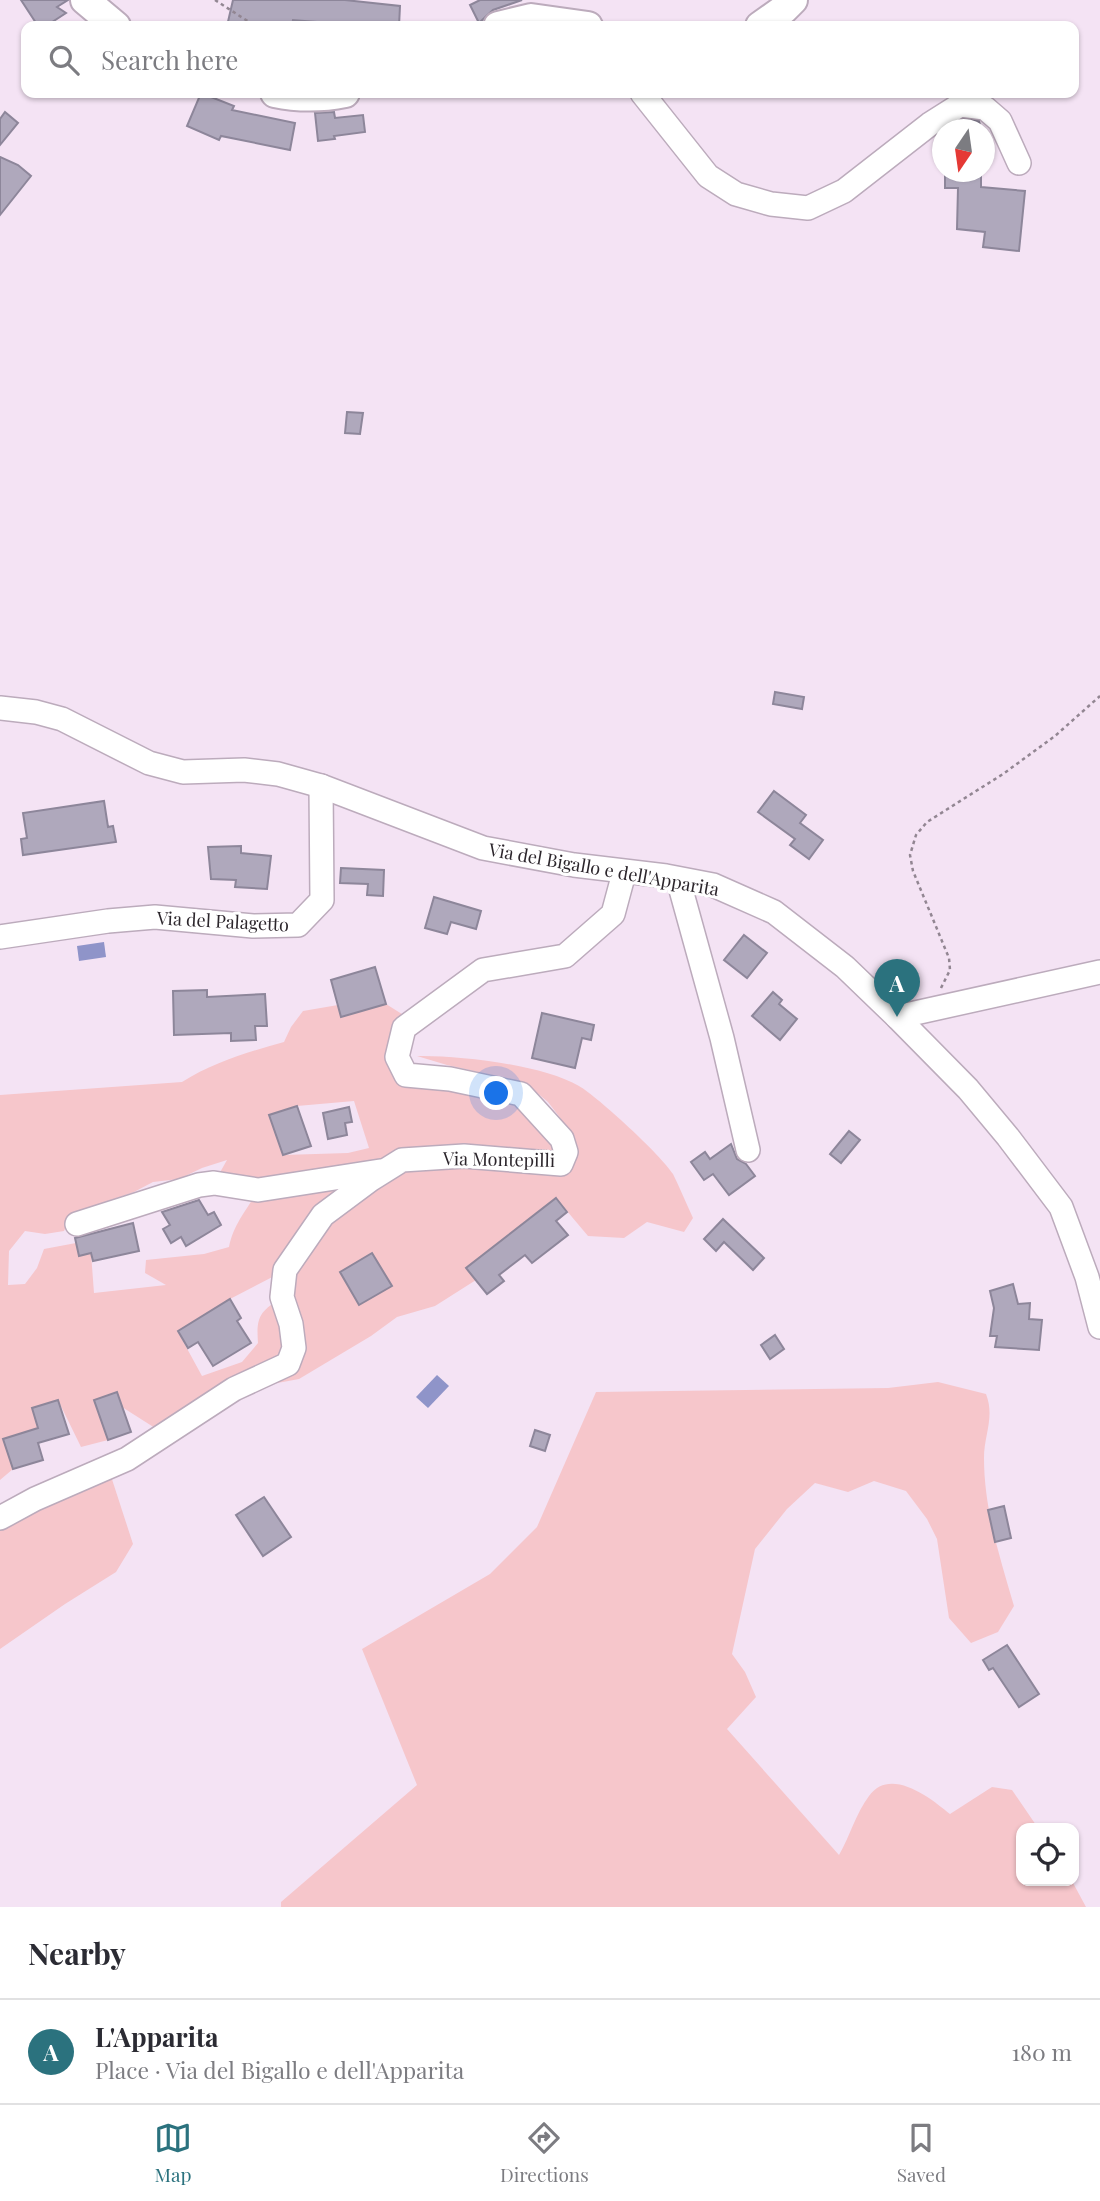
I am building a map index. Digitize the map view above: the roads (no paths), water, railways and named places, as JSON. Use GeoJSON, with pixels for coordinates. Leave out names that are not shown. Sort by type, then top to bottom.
{"type":"FeatureCollection","features":[{"type":"Feature","properties":{"kind":"main road"},"geometry":{"type":"LineString","coordinates":[[85,0],[110,21]]}},
{"type":"Feature","properties":{"kind":"main road"},"geometry":{"type":"LineString","coordinates":[[767,21],[793,0]]}},
{"type":"Feature","properties":{"kind":"main road"},"geometry":{"type":"LineString","coordinates":[[519,21],[531,18],[552,21]]}},
{"type":"Feature","properties":{"kind":"street"},"geometry":{"type":"LineString","coordinates":[[646,98],[708,176],[736,194],[771,204],[808,208],[844,191],[930,124],[960,105],[985,108],[1000,121],[1019,163]]}},
{"type":"Feature","properties":{"kind":"street","name":"Via del Bigallo e dell'Apparita"},"geometry":{"type":"LineString","coordinates":[[0,708],[36,712],[62,719],[149,763],[183,772],[244,770],[278,774],[321,786],[483,848],[624,873],[713,885],[774,912],[845,967],[968,1089],[1061,1208],[1087,1277],[1100,1328]]}},
{"type":"Feature","properties":{"kind":"street","name":"Via del Palagetto"},"geometry":{"type":"LineString","coordinates":[[0,937],[155,917],[253,926],[299,925],[322,900],[321,786]]}},
{"type":"Feature","properties":{"kind":"street","name":"Via Montepilli"},"geometry":{"type":"LineString","coordinates":[[0,1518],[127,1459],[234,1389],[288,1364],[294,1349],[291,1324],[282,1297],[285,1270],[323,1215],[402,1160],[464,1156],[561,1164],[566,1152],[562,1139],[521,1094],[450,1079],[407,1075],[397,1057],[404,1028],[483,970],[565,956],[613,914],[624,873]]}},
{"type":"Feature","properties":{"kind":"street"},"geometry":{"type":"LineString","coordinates":[[678,879],[722,1038],[748,1150]]}},
{"type":"Feature","properties":{"kind":"street"},"geometry":{"type":"LineString","coordinates":[[897,1017],[1100,972]]}},
{"type":"Feature","properties":{"kind":"street"},"geometry":{"type":"LineString","coordinates":[[78,1224],[199,1185],[214,1184],[258,1190],[387,1170]]}},
{"type":"Feature","properties":{"kind":"water"},"geometry":{"type":"Polygon","coordinates":[[[104,942],[106,957],[79,961],[77,946],[104,942]]]}},
{"type":"Feature","properties":{"kind":"water"},"geometry":{"type":"Polygon","coordinates":[[[437,1375],[449,1386],[428,1408],[416,1397],[437,1375]]]}},
{"type":"Feature","properties":{"kind":"place","name":"L'Apparita"},"geometry":{"type":"Point","coordinates":[897,1017]}}]}
